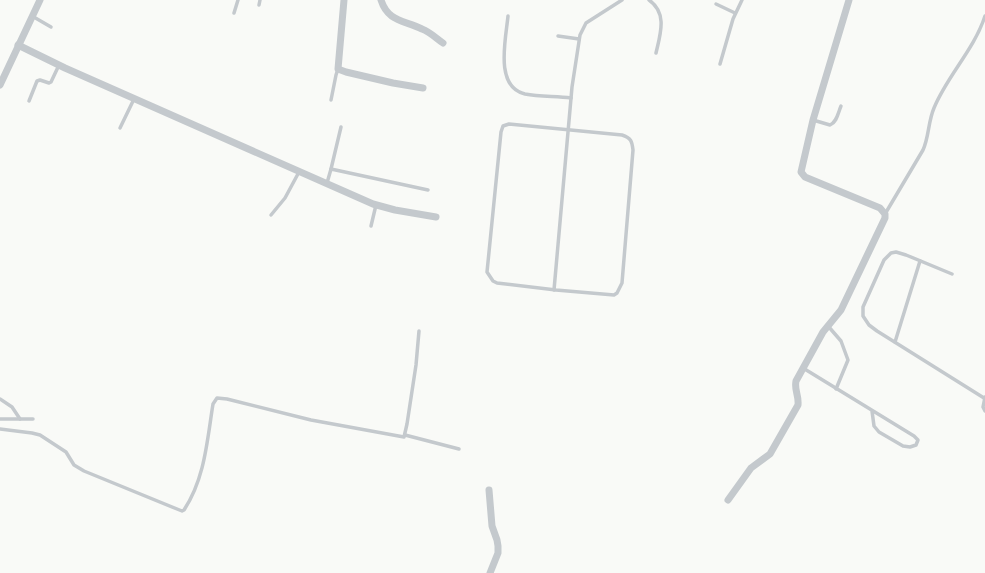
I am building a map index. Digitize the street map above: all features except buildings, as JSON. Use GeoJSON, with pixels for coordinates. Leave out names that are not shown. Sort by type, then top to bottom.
{"type":"FeatureCollection","features":[{"type":"Feature","properties":{"kind":"street"},"geometry":{"type":"LineString","coordinates":[[0,86],[40,0]]}},
{"type":"Feature","properties":{"kind":"street"},"geometry":{"type":"LineString","coordinates":[[344,0],[338,69],[344,72],[366,77],[423,88]]}},
{"type":"Feature","properties":{"kind":"street"},"geometry":{"type":"LineString","coordinates":[[381,0],[384,8],[390,16],[422,28],[443,43]]}},
{"type":"Feature","properties":{"kind":"street"},"geometry":{"type":"LineString","coordinates":[[728,500],[751,468],[770,454],[781,436],[798,404],[799,398],[794,386],[796,381],[823,332],[841,310],[885,218],[885,214],[880,208],[805,177],[801,172],[813,120],[849,0]]}},
{"type":"Feature","properties":{"kind":"street"},"geometry":{"type":"LineString","coordinates":[[18,45],[58,65],[134,99],[376,205],[436,217]]}},
{"type":"Feature","properties":{"kind":"street"},"geometry":{"type":"LineString","coordinates":[[489,490],[492,526],[498,546],[498,553],[490,573]]}},
{"type":"Feature","properties":{"kind":"lane"},"geometry":{"type":"LineString","coordinates":[[234,13],[238,0]]}},
{"type":"Feature","properties":{"kind":"lane"},"geometry":{"type":"LineString","coordinates":[[259,5],[260,0]]}},
{"type":"Feature","properties":{"kind":"lane"},"geometry":{"type":"LineString","coordinates":[[554,290],[571,98],[579,39],[586,23],[622,0]]}},
{"type":"Feature","properties":{"kind":"lane"},"geometry":{"type":"LineString","coordinates":[[649,0],[660,13],[662,23],[656,53]]}},
{"type":"Feature","properties":{"kind":"lane"},"geometry":{"type":"LineString","coordinates":[[720,64],[735,13],[742,0]]}},
{"type":"Feature","properties":{"kind":"lane"},"geometry":{"type":"LineString","coordinates":[[716,4],[735,13]]}},
{"type":"Feature","properties":{"kind":"lane"},"geometry":{"type":"LineString","coordinates":[[32,16],[51,27]]}},
{"type":"Feature","properties":{"kind":"lane"},"geometry":{"type":"LineString","coordinates":[[508,16],[504,66],[506,77],[510,85],[523,94],[571,98]]}},
{"type":"Feature","properties":{"kind":"lane"},"geometry":{"type":"LineString","coordinates":[[885,214],[923,150],[927,142],[934,108],[954,72],[981,29],[985,16]]}},
{"type":"Feature","properties":{"kind":"lane"},"geometry":{"type":"LineString","coordinates":[[558,36],[579,39]]}},
{"type":"Feature","properties":{"kind":"lane"},"geometry":{"type":"LineString","coordinates":[[29,101],[37,81],[40,80],[49,83],[51,82],[58,65]]}},
{"type":"Feature","properties":{"kind":"lane"},"geometry":{"type":"LineString","coordinates":[[331,100],[338,69]]}},
{"type":"Feature","properties":{"kind":"lane"},"geometry":{"type":"LineString","coordinates":[[120,128],[134,99]]}},
{"type":"Feature","properties":{"kind":"lane"},"geometry":{"type":"LineString","coordinates":[[813,120],[830,125],[833,124],[841,106]]}},
{"type":"Feature","properties":{"kind":"lane"},"geometry":{"type":"LineString","coordinates":[[509,124],[622,135],[629,138],[632,142],[633,150],[620,288],[617,293],[614,294],[554,290],[497,283],[493,281],[486,272],[501,129],[503,126],[509,124]]}},
{"type":"Feature","properties":{"kind":"lane"},"geometry":{"type":"LineString","coordinates":[[327,183],[341,127]]}},
{"type":"Feature","properties":{"kind":"lane"},"geometry":{"type":"LineString","coordinates":[[331,169],[428,190]]}},
{"type":"Feature","properties":{"kind":"lane"},"geometry":{"type":"LineString","coordinates":[[271,215],[285,198],[299,172]]}},
{"type":"Feature","properties":{"kind":"lane"},"geometry":{"type":"LineString","coordinates":[[371,226],[376,205]]}},
{"type":"Feature","properties":{"kind":"lane"},"geometry":{"type":"LineString","coordinates":[[952,274],[896,252],[891,253],[884,260],[863,307],[863,316],[869,325],[984,397],[983,407],[985,411]]}},
{"type":"Feature","properties":{"kind":"lane"},"geometry":{"type":"LineString","coordinates":[[895,342],[920,261]]}},
{"type":"Feature","properties":{"kind":"lane"},"geometry":{"type":"LineString","coordinates":[[828,326],[841,341],[848,360],[836,388]]}},
{"type":"Feature","properties":{"kind":"lane"},"geometry":{"type":"LineString","coordinates":[[404,435],[416,365],[419,331]]}},
{"type":"Feature","properties":{"kind":"lane"},"geometry":{"type":"LineString","coordinates":[[803,368],[914,436],[918,440],[916,445],[910,448],[903,446],[879,432],[874,426],[872,411]]}},
{"type":"Feature","properties":{"kind":"lane"},"geometry":{"type":"LineString","coordinates":[[0,429],[40,435],[66,452],[74,465],[84,471],[162,502],[180,511],[184,510],[187,505],[204,465],[213,404],[217,398],[311,420],[400,437],[404,435],[460,449]]}},
{"type":"Feature","properties":{"kind":"lane"},"geometry":{"type":"LineString","coordinates":[[0,399],[12,407],[20,419]]}},
{"type":"Feature","properties":{"kind":"lane"},"geometry":{"type":"LineString","coordinates":[[0,419],[33,419]]}}]}
